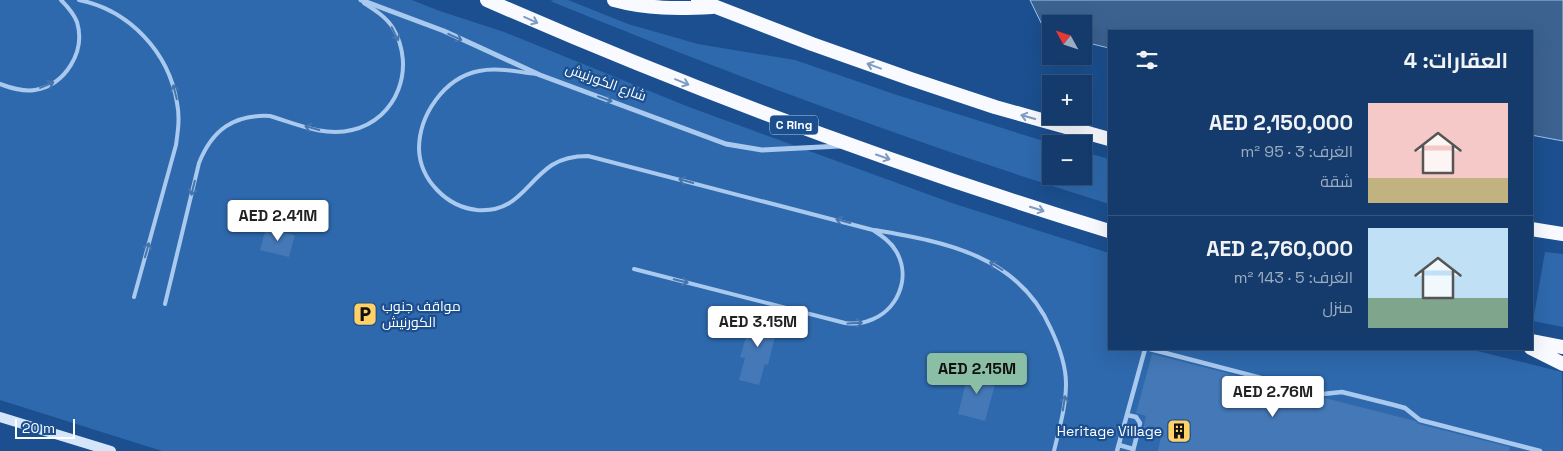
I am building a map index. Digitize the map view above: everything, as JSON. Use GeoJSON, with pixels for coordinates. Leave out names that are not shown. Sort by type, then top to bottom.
{"type":"FeatureCollection","features":[{"type":"Feature","properties":{"kind":"highway","name":"شارع الكورنيش"},"geometry":{"type":"LineString","coordinates":[[487,0],[722,98],[849,145],[1024,205],[1108,231]]}},
{"type":"Feature","properties":{"kind":"highway"},"geometry":{"type":"LineString","coordinates":[[614,0],[656,8],[715,7]]}},
{"type":"Feature","properties":{"kind":"highway"},"geometry":{"type":"LineString","coordinates":[[698,0],[812,44],[920,82],[994,107],[1108,139]]}},
{"type":"Feature","properties":{"kind":"highway"},"geometry":{"type":"LineString","coordinates":[[1533,229],[1563,234]]}},
{"type":"Feature","properties":{"kind":"highway"},"geometry":{"type":"LineString","coordinates":[[1533,341],[1563,347]]}},
{"type":"Feature","properties":{"kind":"highway"},"geometry":{"type":"LineString","coordinates":[[1533,349],[1563,364]]}},
{"type":"Feature","properties":{"kind":"main road"},"geometry":{"type":"LineString","coordinates":[[0,417],[111,451]]}},
{"type":"Feature","properties":{"kind":"street","name":"شارع الكورنيش"},"geometry":{"type":"LineString","coordinates":[[361,0],[444,31],[540,75],[726,144],[762,150],[849,145]]}},
{"type":"Feature","properties":{"kind":"street"},"geometry":{"type":"LineString","coordinates":[[1117,451],[1145,350]]}},
{"type":"Feature","properties":{"kind":"street"},"geometry":{"type":"LineString","coordinates":[[1154,350],[1323,394],[1342,392],[1394,405],[1405,408],[1420,420],[1540,451]]}},
{"type":"Feature","properties":{"kind":"street"},"geometry":{"type":"LineString","coordinates":[[1118,445],[1133,450],[1140,422],[1136,417],[1127,415]]}},
{"type":"Feature","properties":{"kind":"lane"},"geometry":{"type":"LineString","coordinates":[[0,84],[18,90],[34,90],[48,86],[60,79],[69,69],[77,54],[79,38],[77,21],[69,8],[61,0]]}},
{"type":"Feature","properties":{"kind":"lane"},"geometry":{"type":"LineString","coordinates":[[79,0],[104,7],[117,14],[132,24],[146,38],[158,52],[166,67],[174,86],[178,104],[179,124],[176,145],[134,297]]}},
{"type":"Feature","properties":{"kind":"lane"},"geometry":{"type":"LineString","coordinates":[[165,304],[199,163],[205,147],[223,128],[231,122],[260,116],[270,116],[326,132],[354,130],[377,118],[395,97],[403,76],[398,38],[384,17],[361,0]]}},
{"type":"Feature","properties":{"kind":"lane"},"geometry":{"type":"LineString","coordinates":[[540,75],[498,69],[478,71],[462,77],[447,87],[436,100],[427,116],[421,134],[419,150],[427,177],[436,190],[445,198],[461,207],[470,209],[489,210],[500,207],[521,195],[551,166],[570,157],[588,156],[873,230],[928,239],[977,255],[1006,273],[1030,294],[1047,320],[1061,354],[1065,371],[1065,399],[1054,451]]}},
{"type":"Feature","properties":{"kind":"lane"},"geometry":{"type":"LineString","coordinates":[[634,269],[845,323],[858,324],[869,321],[889,309],[895,301],[903,279],[900,258],[895,249],[887,240],[873,230]]}},
{"type":"Feature","properties":{"kind":"shaded area"},"geometry":{"type":"Polygon","coordinates":[[[0,0],[412,0],[504,32],[689,107],[952,203],[1108,253],[1108,350],[1473,350],[1562,372],[1563,451],[162,451],[0,400],[0,0]]]}},
{"type":"Feature","properties":{"kind":"shaded area"},"geometry":{"type":"Polygon","coordinates":[[[568,0],[628,24],[698,44],[795,60],[897,95],[1042,141],[1042,182],[897,134],[688,56],[550,1],[568,0]]]}},
{"type":"Feature","properties":{"kind":"shaded area"},"geometry":{"type":"Polygon","coordinates":[[[1030,0],[1563,0],[1563,141],[1533,135],[1533,30],[1108,30],[1108,48],[1092,44],[1092,15],[1042,15],[1042,25],[1030,0]]]}},
{"type":"Feature","properties":{"kind":"shaded area"},"geometry":{"type":"Polygon","coordinates":[[[1092,154],[1108,159],[1108,204],[1050,185],[1092,185],[1092,154]]]}},
{"type":"Feature","properties":{"kind":"shaded area"},"geometry":{"type":"Polygon","coordinates":[[[1545,252],[1563,254],[1563,327],[1533,321],[1545,252]]]}},
{"type":"Feature","properties":{"kind":"building"},"geometry":{"type":"Polygon","coordinates":[[[266,228],[295,235],[289,257],[260,250],[266,228]]]}},
{"type":"Feature","properties":{"kind":"building"},"geometry":{"type":"Polygon","coordinates":[[[753,314],[779,321],[768,365],[765,364],[759,385],[739,380],[745,358],[740,357],[753,314]]]}},
{"type":"Feature","properties":{"kind":"building"},"geometry":{"type":"Polygon","coordinates":[[[1152,354],[1415,421],[1419,424],[1510,447],[1509,451],[1158,451],[1162,433],[1143,429],[1146,416],[1136,413],[1152,354]]]}},
{"type":"Feature","properties":{"kind":"building"},"geometry":{"type":"Polygon","coordinates":[[[969,370],[997,377],[985,421],[958,414],[969,370]]]}},
{"type":"Feature","properties":{"kind":"place","name":"مواقف جنوب الكورنيش"},"geometry":{"type":"Point","coordinates":[365,314]}},
{"type":"Feature","properties":{"kind":"place","name":"Heritage Village"},"geometry":{"type":"Point","coordinates":[1179,431]}}]}
